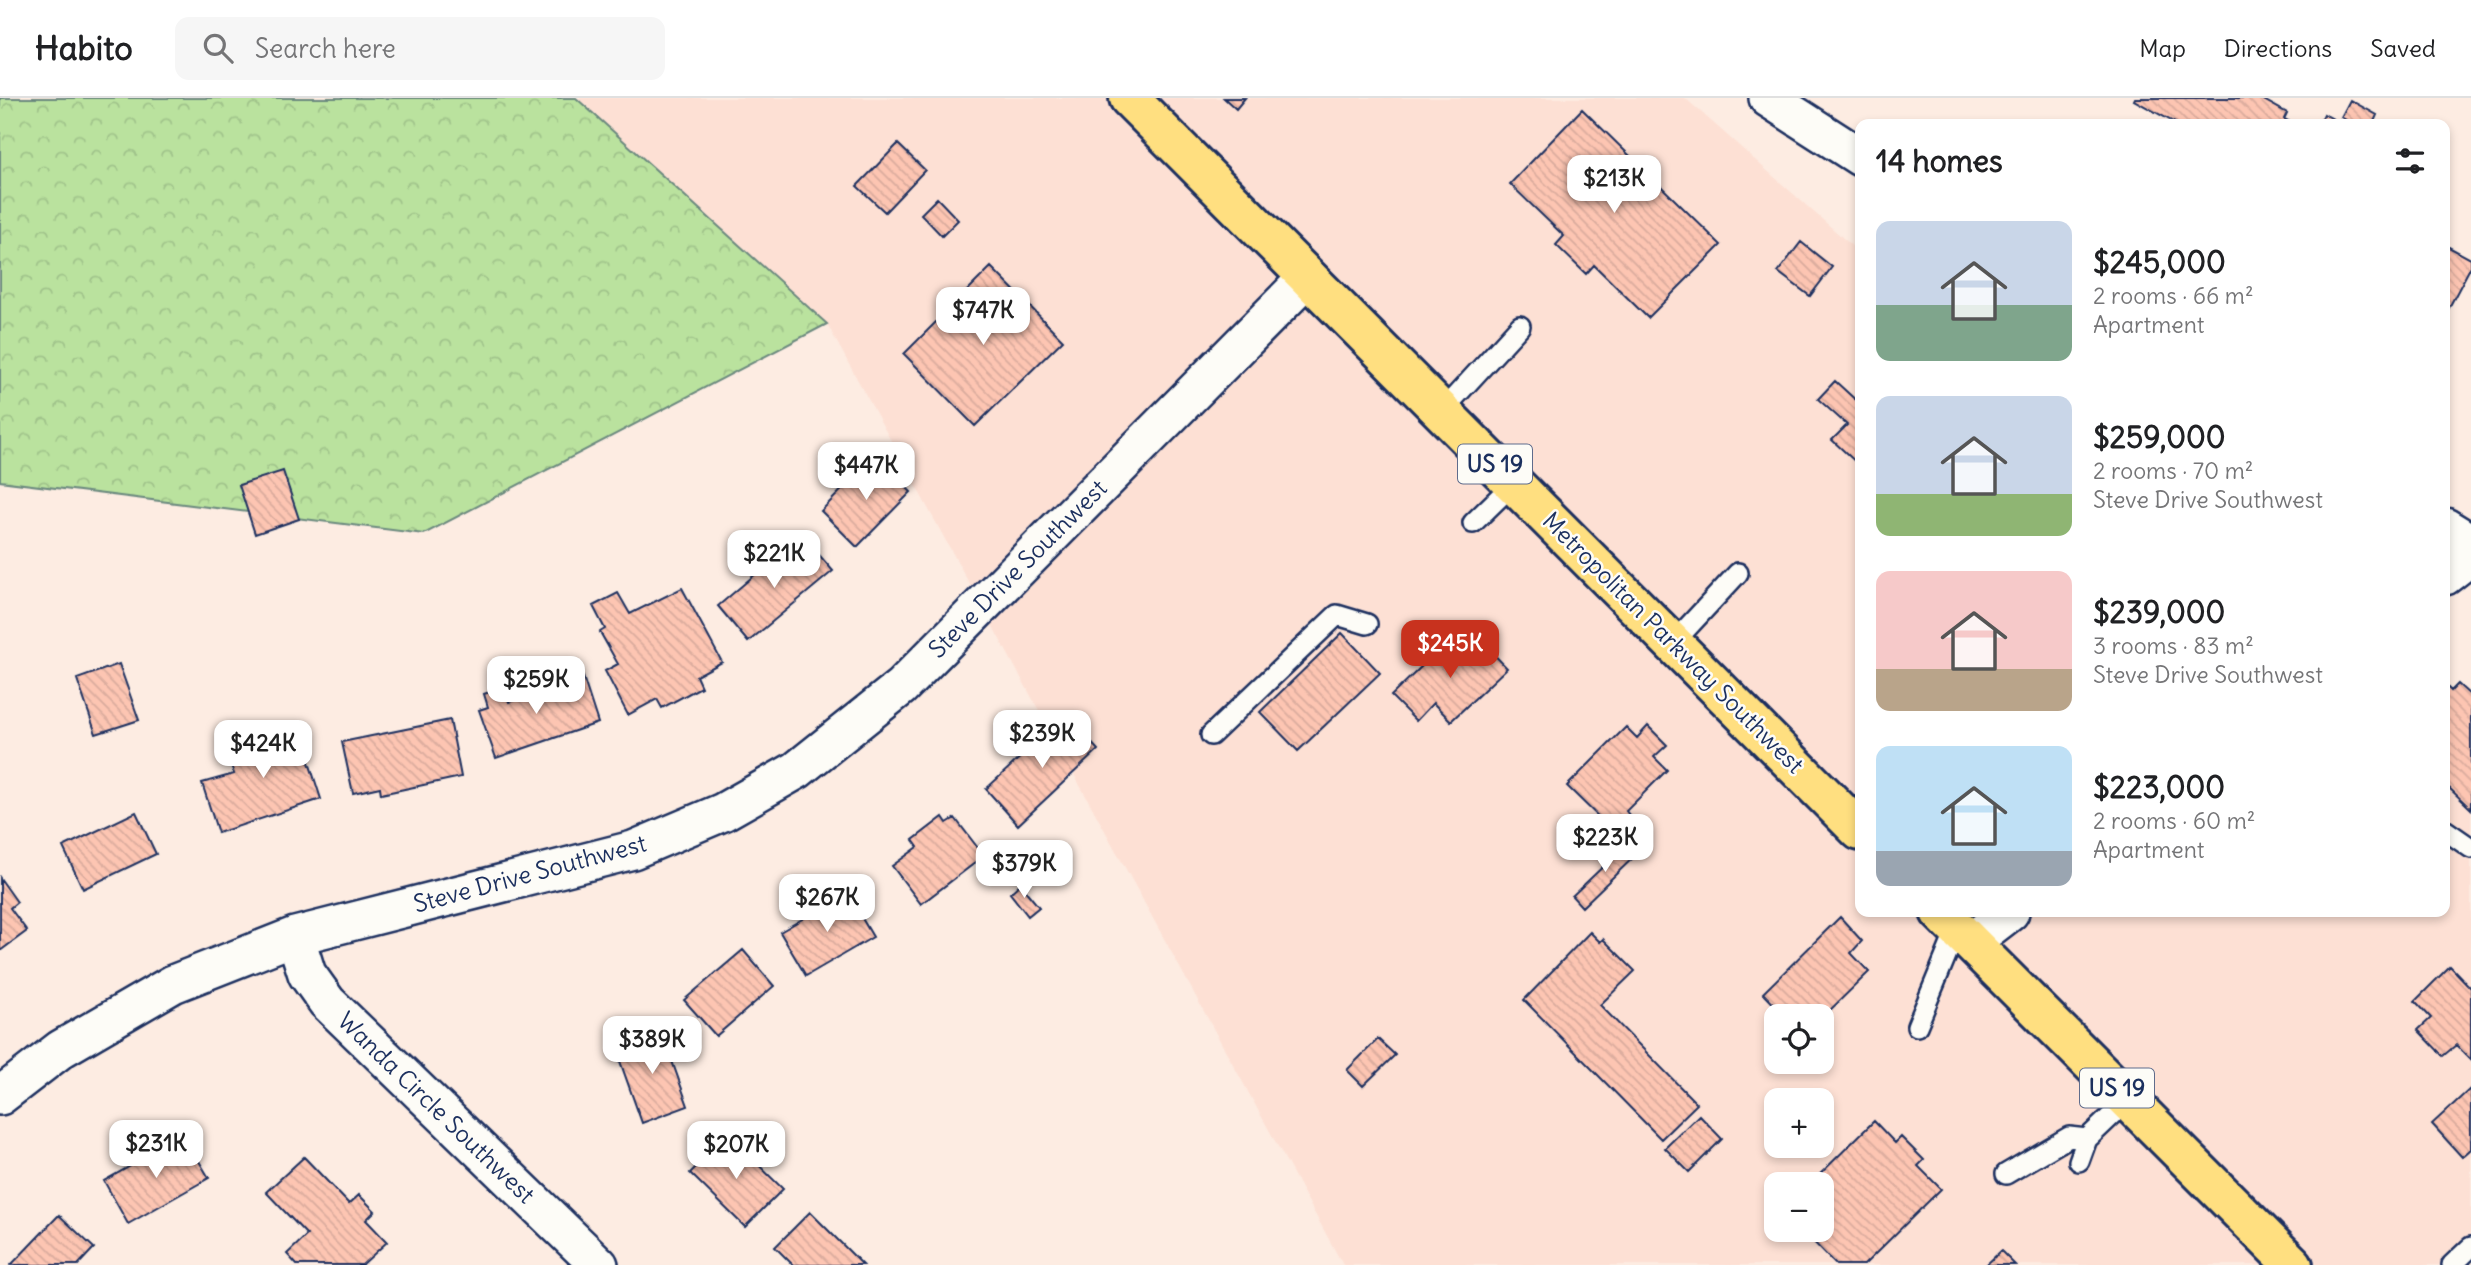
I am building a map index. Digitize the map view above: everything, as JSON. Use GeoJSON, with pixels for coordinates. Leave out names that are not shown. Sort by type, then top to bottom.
{"type":"FeatureCollection","features":[{"type":"Feature","properties":{"kind":"main road","name":"Metropolitan Parkway Southwest"},"geometry":{"type":"LineString","coordinates":[[1129,98],[1855,826]]}},
{"type":"Feature","properties":{"kind":"main road","name":"US 19"},"geometry":{"type":"LineString","coordinates":[[1956,928],[2293,1265]]}},
{"type":"Feature","properties":{"kind":"street"},"geometry":{"type":"LineString","coordinates":[[1769,98],[1855,154]]}},
{"type":"Feature","properties":{"kind":"street","name":"Steve Drive Southwest"},"geometry":{"type":"LineString","coordinates":[[0,1096],[61,1049],[173,984],[295,936],[633,850],[723,812],[797,770],[901,687],[1308,277]]}},
{"type":"Feature","properties":{"kind":"street"},"geometry":{"type":"LineString","coordinates":[[2450,530],[2471,543]]}},
{"type":"Feature","properties":{"kind":"street"},"geometry":{"type":"LineString","coordinates":[[2450,572],[2471,556]]}},
{"type":"Feature","properties":{"kind":"street"},"geometry":{"type":"LineString","coordinates":[[1956,928],[1993,917]]}},
{"type":"Feature","properties":{"kind":"street","name":"Wanda Circle Southwest"},"geometry":{"type":"LineString","coordinates":[[295,936],[307,974],[327,1002],[599,1265]]}},
{"type":"Feature","properties":{"kind":"lane"},"geometry":{"type":"LineString","coordinates":[[1442,411],[1520,326]]}},
{"type":"Feature","properties":{"kind":"lane"},"geometry":{"type":"LineString","coordinates":[[1473,523],[1514,483]]}},
{"type":"Feature","properties":{"kind":"lane"},"geometry":{"type":"LineString","coordinates":[[1673,643],[1738,573]]}},
{"type":"Feature","properties":{"kind":"lane"},"geometry":{"type":"LineString","coordinates":[[1211,735],[1337,615],[1367,624]]}},
{"type":"Feature","properties":{"kind":"lane"},"geometry":{"type":"LineString","coordinates":[[2450,833],[2471,848]]}},
{"type":"Feature","properties":{"kind":"lane"},"geometry":{"type":"LineString","coordinates":[[1917,1026],[1956,928]]}},
{"type":"Feature","properties":{"kind":"lane"},"geometry":{"type":"LineString","coordinates":[[2079,1161],[2087,1139],[2128,1100]]}},
{"type":"Feature","properties":{"kind":"lane"},"geometry":{"type":"LineString","coordinates":[[2007,1174],[2069,1137],[2087,1139]]}},
{"type":"Feature","properties":{"kind":"lane"},"geometry":{"type":"LineString","coordinates":[[2452,1265],[2471,1247]]}},
{"type":"Feature","properties":{"kind":"shaded area"},"geometry":{"type":"Polygon","coordinates":[[[576,98],[1685,98],[1855,249],[1855,917],[2450,917],[2450,773],[2471,792],[2471,1265],[1343,1265],[827,324],[576,98]]]}},
{"type":"Feature","properties":{"kind":"green space"},"geometry":{"type":"Polygon","coordinates":[[[0,98],[576,98],[827,324],[424,534],[0,481],[0,98]]]}},
{"type":"Feature","properties":{"kind":"building"},"geometry":{"type":"Polygon","coordinates":[[[1224,98],[1245,98],[1236,109],[1224,98]]]}},
{"type":"Feature","properties":{"kind":"building"},"geometry":{"type":"Polygon","coordinates":[[[2260,98],[2287,113],[2284,119],[2168,119],[2134,100],[2260,98]]]}},
{"type":"Feature","properties":{"kind":"building"},"geometry":{"type":"Polygon","coordinates":[[[2350,100],[2377,115],[2375,119],[2341,117],[2350,100]]]}},
{"type":"Feature","properties":{"kind":"building"},"geometry":{"type":"Polygon","coordinates":[[[1582,109],[1721,245],[1648,318],[1594,265],[1586,274],[1556,245],[1564,236],[1510,184],[1582,109]]]}},
{"type":"Feature","properties":{"kind":"building"},"geometry":{"type":"Polygon","coordinates":[[[898,144],[925,170],[885,212],[857,186],[898,144]]]}},
{"type":"Feature","properties":{"kind":"building"},"geometry":{"type":"Polygon","coordinates":[[[937,198],[958,220],[942,236],[921,214],[937,198]]]}},
{"type":"Feature","properties":{"kind":"building"},"geometry":{"type":"Polygon","coordinates":[[[1801,242],[1832,267],[1810,296],[1778,272],[1801,242]]]}},
{"type":"Feature","properties":{"kind":"building"},"geometry":{"type":"Polygon","coordinates":[[[2450,248],[2471,259],[2471,266],[2450,306],[2450,248]]]}},
{"type":"Feature","properties":{"kind":"building"},"geometry":{"type":"Polygon","coordinates":[[[991,267],[1063,340],[975,426],[904,354],[991,267]]]}},
{"type":"Feature","properties":{"kind":"building"},"geometry":{"type":"Polygon","coordinates":[[[1835,381],[1855,399],[1855,461],[1832,440],[1847,425],[1818,399],[1835,381]]]}},
{"type":"Feature","properties":{"kind":"building"},"geometry":{"type":"Polygon","coordinates":[[[875,456],[911,492],[857,547],[821,511],[875,456]]]}},
{"type":"Feature","properties":{"kind":"building"},"geometry":{"type":"Polygon","coordinates":[[[283,471],[299,519],[255,534],[239,485],[283,471]]]}},
{"type":"Feature","properties":{"kind":"building"},"geometry":{"type":"Polygon","coordinates":[[[807,541],[833,571],[748,642],[718,606],[778,555],[783,561],[807,541]]]}},
{"type":"Feature","properties":{"kind":"building"},"geometry":{"type":"Polygon","coordinates":[[[682,588],[722,662],[696,676],[701,687],[662,708],[657,699],[628,715],[605,671],[618,664],[600,632],[605,629],[593,606],[618,593],[630,614],[682,588]]]}},
{"type":"Feature","properties":{"kind":"building"},"geometry":{"type":"Polygon","coordinates":[[[1342,633],[1380,673],[1298,751],[1260,712],[1342,633]]]}},
{"type":"Feature","properties":{"kind":"building"},"geometry":{"type":"Polygon","coordinates":[[[1454,635],[1470,652],[1481,641],[1507,668],[1451,721],[1433,703],[1416,721],[1391,696],[1454,635]]]}},
{"type":"Feature","properties":{"kind":"building"},"geometry":{"type":"Polygon","coordinates":[[[119,664],[139,720],[96,734],[77,679],[119,664]]]}},
{"type":"Feature","properties":{"kind":"building"},"geometry":{"type":"Polygon","coordinates":[[[583,677],[598,723],[496,758],[479,710],[488,707],[484,694],[504,687],[509,702],[583,677]]]}},
{"type":"Feature","properties":{"kind":"building"},"geometry":{"type":"Polygon","coordinates":[[[2458,684],[2471,696],[2471,809],[2450,789],[2451,691],[2458,684]]]}},
{"type":"Feature","properties":{"kind":"building"},"geometry":{"type":"Polygon","coordinates":[[[1066,715],[1098,750],[1018,825],[986,789],[1066,715]]]}},
{"type":"Feature","properties":{"kind":"building"},"geometry":{"type":"Polygon","coordinates":[[[450,720],[461,777],[381,794],[380,787],[353,793],[342,742],[450,720]]]}},
{"type":"Feature","properties":{"kind":"building"},"geometry":{"type":"Polygon","coordinates":[[[297,725],[321,799],[218,833],[202,783],[234,774],[226,748],[297,725]]]}},
{"type":"Feature","properties":{"kind":"building"},"geometry":{"type":"Polygon","coordinates":[[[1648,726],[1667,745],[1654,757],[1667,770],[1626,811],[1629,815],[1613,831],[1567,786],[1626,727],[1637,738],[1648,726]]]}},
{"type":"Feature","properties":{"kind":"building"},"geometry":{"type":"Polygon","coordinates":[[[136,812],[156,854],[83,889],[63,847],[136,812]]]}},
{"type":"Feature","properties":{"kind":"building"},"geometry":{"type":"Polygon","coordinates":[[[943,817],[947,823],[955,818],[984,856],[921,904],[892,866],[918,847],[913,840],[943,817]]]}},
{"type":"Feature","properties":{"kind":"building"},"geometry":{"type":"Polygon","coordinates":[[[1629,842],[1639,852],[1582,907],[1572,896],[1629,842]]]}},
{"type":"Feature","properties":{"kind":"building"},"geometry":{"type":"Polygon","coordinates":[[[0,878],[17,902],[10,908],[27,931],[0,951],[0,878]]]}},
{"type":"Feature","properties":{"kind":"building"},"geometry":{"type":"Polygon","coordinates":[[[1020,884],[1039,907],[1028,916],[1010,893],[1020,884]]]}},
{"type":"Feature","properties":{"kind":"building"},"geometry":{"type":"Polygon","coordinates":[[[847,893],[873,937],[806,976],[780,932],[847,893]]]}},
{"type":"Feature","properties":{"kind":"building"},"geometry":{"type":"Polygon","coordinates":[[[1840,917],[1862,941],[1851,953],[1869,972],[1834,1006],[1834,1004],[1774,1004],[1763,993],[1840,917]]]}},
{"type":"Feature","properties":{"kind":"building"},"geometry":{"type":"Polygon","coordinates":[[[1590,932],[1600,942],[1603,939],[1635,971],[1600,1005],[1697,1104],[1661,1139],[1524,1000],[1590,932]]]}},
{"type":"Feature","properties":{"kind":"building"},"geometry":{"type":"Polygon","coordinates":[[[743,950],[774,986],[716,1036],[684,1000],[743,950]]]}},
{"type":"Feature","properties":{"kind":"building"},"geometry":{"type":"Polygon","coordinates":[[[2450,966],[2471,988],[2471,1060],[2456,1045],[2443,1056],[2418,1030],[2431,1018],[2415,1001],[2450,966]]]}},
{"type":"Feature","properties":{"kind":"building"},"geometry":{"type":"Polygon","coordinates":[[[661,1030],[688,1106],[642,1123],[615,1047],[661,1030]]]}},
{"type":"Feature","properties":{"kind":"building"},"geometry":{"type":"Polygon","coordinates":[[[1378,1039],[1395,1055],[1363,1086],[1347,1070],[1378,1039]]]}},
{"type":"Feature","properties":{"kind":"building"},"geometry":{"type":"Polygon","coordinates":[[[2471,1088],[2471,1149],[2462,1157],[2432,1124],[2471,1088]]]}},
{"type":"Feature","properties":{"kind":"building"},"geometry":{"type":"Polygon","coordinates":[[[1699,1115],[1722,1139],[1689,1172],[1665,1148],[1699,1115]]]}},
{"type":"Feature","properties":{"kind":"building"},"geometry":{"type":"Polygon","coordinates":[[[1874,1121],[1895,1143],[1901,1137],[1924,1160],[1918,1166],[1941,1189],[1864,1265],[1836,1265],[1814,1242],[1834,1242],[1834,1172],[1822,1172],[1874,1121]]]}},
{"type":"Feature","properties":{"kind":"building"},"geometry":{"type":"Polygon","coordinates":[[[728,1135],[783,1189],[745,1227],[690,1173],[728,1135]]]}},
{"type":"Feature","properties":{"kind":"building"},"geometry":{"type":"Polygon","coordinates":[[[184,1136],[209,1178],[128,1224],[104,1181],[184,1136]]]}},
{"type":"Feature","properties":{"kind":"building"},"geometry":{"type":"Polygon","coordinates":[[[304,1157],[349,1204],[359,1195],[375,1211],[366,1220],[387,1242],[362,1265],[297,1265],[287,1254],[307,1235],[266,1192],[304,1157]]]}},
{"type":"Feature","properties":{"kind":"building"},"geometry":{"type":"Polygon","coordinates":[[[810,1212],[863,1265],[793,1265],[775,1247],[810,1212]]]}},
{"type":"Feature","properties":{"kind":"building"},"geometry":{"type":"Polygon","coordinates":[[[59,1215],[94,1248],[78,1265],[11,1265],[59,1215]]]}},
{"type":"Feature","properties":{"kind":"building"},"geometry":{"type":"Polygon","coordinates":[[[2001,1251],[2015,1265],[1986,1265],[2001,1251]]]}}]}
